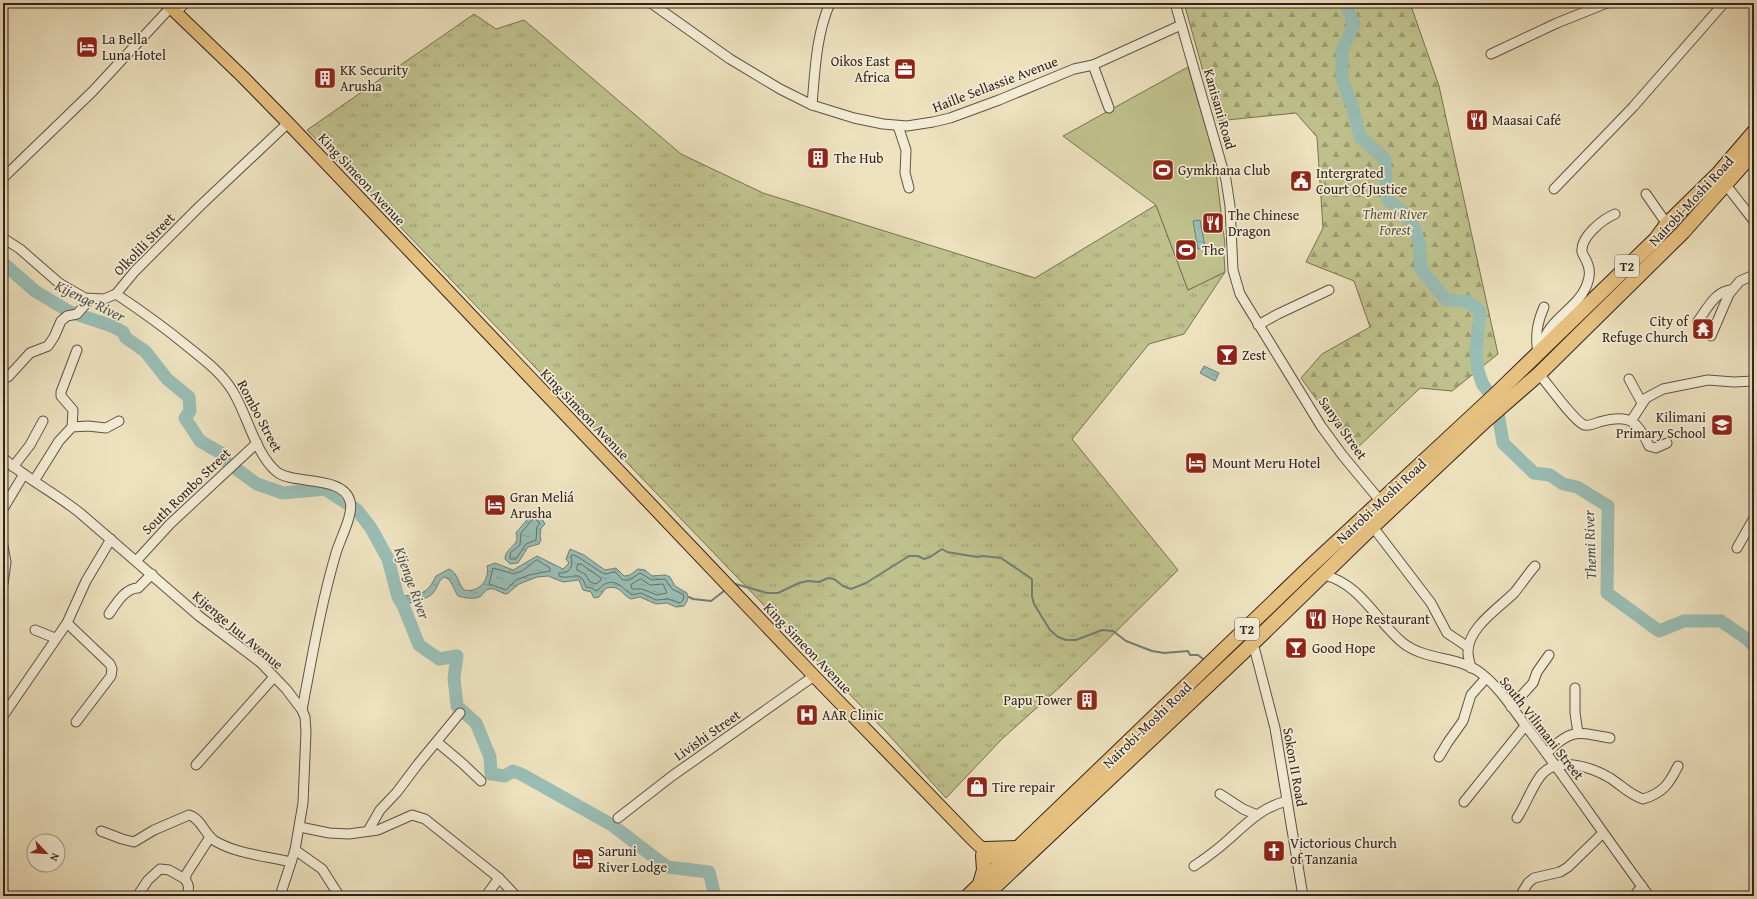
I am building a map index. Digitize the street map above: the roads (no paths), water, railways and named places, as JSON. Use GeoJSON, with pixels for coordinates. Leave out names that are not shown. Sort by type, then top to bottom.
{"type":"FeatureCollection","features":[{"type":"Feature","properties":{"kind":"highway","name":"Nairobi-Moshi Road"},"geometry":{"type":"LineString","coordinates":[[1002,871],[1018,848],[1499,400],[1539,352],[1656,239],[1667,224],[1718,174],[1754,132]]}},
{"type":"Feature","properties":{"kind":"highway","name":"Nairobi-Moshi Road"},"geometry":{"type":"LineString","coordinates":[[1499,400],[1539,374],[1674,240],[1726,185],[1754,152]]}},
{"type":"Feature","properties":{"kind":"highway","name":"Nairobi-Moshi Road"},"geometry":{"type":"LineString","coordinates":[[1002,871],[1253,643],[1374,526],[1385,506]]}},
{"type":"Feature","properties":{"kind":"highway"},"geometry":{"type":"LineString","coordinates":[[983,890],[983,851],[1018,848]]}},
{"type":"Feature","properties":{"kind":"highway","name":"T2"},"geometry":{"type":"LineString","coordinates":[[968,896],[983,890],[1002,871]]}},
{"type":"Feature","properties":{"kind":"main road","name":"King Simeon Avenue"},"geometry":{"type":"LineString","coordinates":[[170,8],[288,122],[814,676],[1002,871]]}},
{"type":"Feature","properties":{"kind":"street"},"geometry":{"type":"LineString","coordinates":[[3,178],[93,91],[170,8],[185,3]]}},
{"type":"Feature","properties":{"kind":"street","name":"Haille Sellassie Avenue"},"geometry":{"type":"LineString","coordinates":[[651,3],[744,68],[780,89],[812,105],[854,118],[898,126],[920,125],[950,118],[994,102],[1074,69],[1093,65],[1181,25]]}},
{"type":"Feature","properties":{"kind":"street"},"geometry":{"type":"LineString","coordinates":[[812,105],[816,59],[823,20],[830,3]]}},
{"type":"Feature","properties":{"kind":"street","name":"Kanisani Road"},"geometry":{"type":"LineString","coordinates":[[1175,3],[1226,180],[1230,206],[1233,270],[1240,294],[1279,357]]}},
{"type":"Feature","properties":{"kind":"street"},"geometry":{"type":"LineString","coordinates":[[1490,54],[1608,3]]}},
{"type":"Feature","properties":{"kind":"street"},"geometry":{"type":"LineString","coordinates":[[1554,189],[1633,107],[1724,3]]}},
{"type":"Feature","properties":{"kind":"street"},"geometry":{"type":"LineString","coordinates":[[1093,65],[1109,108]]}},
{"type":"Feature","properties":{"kind":"street","name":"Olkolili Street"},"geometry":{"type":"LineString","coordinates":[[88,300],[104,299],[116,294],[135,271],[200,206],[288,122]]}},
{"type":"Feature","properties":{"kind":"street"},"geometry":{"type":"LineString","coordinates":[[898,126],[906,150],[905,173],[909,188]]}},
{"type":"Feature","properties":{"kind":"street"},"geometry":{"type":"LineString","coordinates":[[1726,185],[1754,221]]}},
{"type":"Feature","properties":{"kind":"street"},"geometry":{"type":"LineString","coordinates":[[1646,194],[1667,224]]}},
{"type":"Feature","properties":{"kind":"street"},"geometry":{"type":"LineString","coordinates":[[1539,352],[1546,332],[1586,287],[1590,270],[1582,252],[1586,240],[1606,218],[1615,214]]}},
{"type":"Feature","properties":{"kind":"street"},"geometry":{"type":"LineString","coordinates":[[3,238],[20,249],[59,283],[88,300],[77,314],[67,316],[61,321],[48,346],[30,353],[8,377]]}},
{"type":"Feature","properties":{"kind":"street"},"geometry":{"type":"LineString","coordinates":[[1711,336],[1732,290],[1740,281],[1754,276]]}},
{"type":"Feature","properties":{"kind":"street"},"geometry":{"type":"LineString","coordinates":[[1258,325],[1283,311],[1329,290]]}},
{"type":"Feature","properties":{"kind":"street"},"geometry":{"type":"LineString","coordinates":[[1698,321],[1716,296],[1724,291],[1732,290]]}},
{"type":"Feature","properties":{"kind":"street","name":"Rombo Street"},"geometry":{"type":"LineString","coordinates":[[116,294],[159,324],[208,363],[223,378],[232,389],[257,443],[277,472],[285,476],[332,484],[346,494],[350,501],[350,514],[340,540],[328,582],[302,710]]}},
{"type":"Feature","properties":{"kind":"street"},"geometry":{"type":"LineString","coordinates":[[1539,352],[1536,340],[1538,321],[1544,307]]}},
{"type":"Feature","properties":{"kind":"street"},"geometry":{"type":"LineString","coordinates":[[34,481],[59,441],[72,427],[73,410],[61,396],[61,392],[77,350]]}},
{"type":"Feature","properties":{"kind":"street","name":"Sanya Street"},"geometry":{"type":"LineString","coordinates":[[1279,357],[1332,442],[1385,506]]}},
{"type":"Feature","properties":{"kind":"street"},"geometry":{"type":"LineString","coordinates":[[1539,374],[1576,418],[1584,425],[1618,419],[1630,421],[1642,430],[1650,446],[1656,448],[1667,443]]}},
{"type":"Feature","properties":{"kind":"street"},"geometry":{"type":"LineString","coordinates":[[1629,379],[1642,403]]}},
{"type":"Feature","properties":{"kind":"street"},"geometry":{"type":"LineString","coordinates":[[1630,421],[1642,403],[1653,394],[1679,386],[1708,380],[1734,382],[1754,381]]}},
{"type":"Feature","properties":{"kind":"street"},"geometry":{"type":"LineString","coordinates":[[14,467],[30,445],[43,421]]}},
{"type":"Feature","properties":{"kind":"street"},"geometry":{"type":"LineString","coordinates":[[72,427],[88,426],[106,428],[119,421]]}},
{"type":"Feature","properties":{"kind":"street","name":"South Rombo Street"},"geometry":{"type":"LineString","coordinates":[[137,560],[170,524],[257,443]]}},
{"type":"Feature","properties":{"kind":"street","name":"Kijenge Juu Avenue"},"geometry":{"type":"LineString","coordinates":[[3,458],[34,481],[60,497],[137,560],[199,616],[261,663],[286,689],[302,710],[305,718],[306,732],[304,785],[300,827],[295,850],[280,896]]}},
{"type":"Feature","properties":{"kind":"street"},"geometry":{"type":"LineString","coordinates":[[3,509],[24,474]]}},
{"type":"Feature","properties":{"kind":"street"},"geometry":{"type":"LineString","coordinates":[[1737,548],[1754,518]]}},
{"type":"Feature","properties":{"kind":"street"},"geometry":{"type":"LineString","coordinates":[[1374,526],[1431,603],[1447,632],[1468,648]]}},
{"type":"Feature","properties":{"kind":"street"},"geometry":{"type":"LineString","coordinates":[[3,716],[67,623],[86,581],[111,539]]}},
{"type":"Feature","properties":{"kind":"street"},"geometry":{"type":"LineString","coordinates":[[3,546],[6,562],[3,584]]}},
{"type":"Feature","properties":{"kind":"street"},"geometry":{"type":"LineString","coordinates":[[1471,668],[1468,648],[1471,640],[1492,611],[1514,592],[1535,566]]}},
{"type":"Feature","properties":{"kind":"street"},"geometry":{"type":"LineString","coordinates":[[109,614],[120,598],[134,588],[138,588],[152,574]]}},
{"type":"Feature","properties":{"kind":"street","name":"South Vilimani Street"},"geometry":{"type":"LineString","coordinates":[[1324,575],[1336,578],[1349,586],[1398,638],[1410,648],[1467,665],[1482,674],[1511,707],[1547,753],[1602,833],[1649,896]]}},
{"type":"Feature","properties":{"kind":"street"},"geometry":{"type":"LineString","coordinates":[[67,623],[110,664],[112,670],[110,676],[76,722]]}},
{"type":"Feature","properties":{"kind":"street"},"geometry":{"type":"LineString","coordinates":[[35,630],[56,638]]}},
{"type":"Feature","properties":{"kind":"street","name":"Sokon II Road"},"geometry":{"type":"LineString","coordinates":[[1253,643],[1275,728],[1303,896]]}},
{"type":"Feature","properties":{"kind":"street"},"geometry":{"type":"LineString","coordinates":[[1511,707],[1533,683],[1537,672],[1549,655]]}},
{"type":"Feature","properties":{"kind":"street","name":"Livishi Street"},"geometry":{"type":"LineString","coordinates":[[618,818],[672,776],[814,676]]}},
{"type":"Feature","properties":{"kind":"street"},"geometry":{"type":"LineString","coordinates":[[196,765],[274,677]]}},
{"type":"Feature","properties":{"kind":"street"},"geometry":{"type":"LineString","coordinates":[[1439,757],[1463,720],[1471,695],[1486,678]]}},
{"type":"Feature","properties":{"kind":"street"},"geometry":{"type":"LineString","coordinates":[[1575,688],[1575,713],[1578,733]]}},
{"type":"Feature","properties":{"kind":"street"},"geometry":{"type":"LineString","coordinates":[[368,831],[380,810],[397,792],[460,713]]}},
{"type":"Feature","properties":{"kind":"street"},"geometry":{"type":"LineString","coordinates":[[1464,802],[1525,726]]}},
{"type":"Feature","properties":{"kind":"street"},"geometry":{"type":"LineString","coordinates":[[1547,753],[1564,737],[1578,733],[1610,738]]}},
{"type":"Feature","properties":{"kind":"street"},"geometry":{"type":"LineString","coordinates":[[436,742],[462,762],[481,781]]}},
{"type":"Feature","properties":{"kind":"street"},"geometry":{"type":"LineString","coordinates":[[1517,818],[1543,773],[1556,766],[1582,767],[1595,771],[1610,779],[1634,796],[1643,799],[1660,793],[1678,766]]}},
{"type":"Feature","properties":{"kind":"street"},"geometry":{"type":"LineString","coordinates":[[1220,794],[1243,809],[1257,815]]}},
{"type":"Feature","properties":{"kind":"street"},"geometry":{"type":"LineString","coordinates":[[1194,866],[1257,815],[1266,809],[1287,801]]}},
{"type":"Feature","properties":{"kind":"street"},"geometry":{"type":"LineString","coordinates":[[101,830],[122,839],[134,842],[154,830],[189,815],[196,818],[210,836],[230,848],[290,862]]}},
{"type":"Feature","properties":{"kind":"street"},"geometry":{"type":"LineString","coordinates":[[300,827],[329,834],[349,834],[390,826],[412,815],[419,816],[425,819],[499,878],[516,896]]}},
{"type":"Feature","properties":{"kind":"street"},"geometry":{"type":"LineString","coordinates":[[1520,896],[1528,883],[1534,878],[1560,872],[1568,867],[1602,833]]}},
{"type":"Feature","properties":{"kind":"street"},"geometry":{"type":"LineString","coordinates":[[185,879],[187,873],[210,836]]}},
{"type":"Feature","properties":{"kind":"street"},"geometry":{"type":"LineString","coordinates":[[295,850],[322,869],[338,894]]}},
{"type":"Feature","properties":{"kind":"street"},"geometry":{"type":"LineString","coordinates":[[138,895],[148,880],[160,869],[169,870],[185,879],[189,886],[189,891],[186,896]]}},
{"type":"Feature","properties":{"kind":"street"},"geometry":{"type":"LineString","coordinates":[[486,896],[499,878]]}},
{"type":"Feature","properties":{"kind":"street"},"geometry":{"type":"LineString","coordinates":[[1634,896],[1642,886]]}},
{"type":"Feature","properties":{"kind":"water"},"geometry":{"type":"Polygon","coordinates":[[[1200,220],[1205,247],[1198,249],[1193,221],[1200,220]]]}},
{"type":"Feature","properties":{"kind":"water"},"geometry":{"type":"Polygon","coordinates":[[[1204,366],[1219,373],[1215,381],[1200,373],[1204,366]]]}},
{"type":"Feature","properties":{"kind":"water"},"geometry":{"type":"Polygon","coordinates":[[[531,515],[542,519],[545,524],[541,528],[541,540],[539,544],[528,547],[518,563],[510,564],[505,559],[507,552],[515,544],[517,537],[516,533],[531,515]]]}},
{"type":"Feature","properties":{"kind":"water"},"geometry":{"type":"Polygon","coordinates":[[[570,549],[584,555],[605,570],[616,568],[624,576],[630,575],[638,569],[645,570],[652,576],[665,575],[670,577],[675,586],[687,593],[687,601],[684,606],[676,607],[667,603],[656,604],[640,597],[631,599],[618,589],[611,587],[606,588],[599,597],[594,598],[591,592],[583,590],[579,580],[563,582],[548,576],[537,577],[519,584],[507,594],[494,589],[489,589],[486,590],[481,596],[472,598],[458,596],[451,582],[444,577],[440,580],[433,593],[423,599],[403,605],[398,597],[422,593],[429,588],[436,576],[449,569],[454,573],[464,590],[469,590],[479,587],[485,581],[487,576],[487,566],[495,563],[513,570],[537,556],[563,569],[569,563],[566,559],[570,549]]]}},
{"type":"Feature","properties":{"kind":"waterway","name":"Themi River"},"geometry":{"type":"LineString","coordinates":[[1345,3],[1354,24],[1342,51],[1342,79],[1353,108],[1360,137],[1385,159],[1387,199],[1405,214],[1415,229],[1419,243],[1421,269],[1446,300],[1467,301],[1480,311],[1476,352],[1478,371],[1483,385],[1496,401],[1503,443],[1534,473],[1550,475],[1563,484],[1577,487],[1608,506],[1607,593],[1659,631],[1684,621],[1721,621],[1747,639],[1754,646]]}},
{"type":"Feature","properties":{"kind":"waterway","name":"Kijenge River"},"geometry":{"type":"LineString","coordinates":[[3,263],[35,291],[70,312],[112,326],[123,332],[126,338],[145,351],[167,379],[189,397],[190,411],[185,418],[200,441],[221,453],[224,460],[257,484],[283,493],[325,489],[357,510],[371,528],[388,559],[398,597],[403,605],[419,645],[439,659],[457,656],[454,678],[457,706],[476,723],[490,757],[491,774],[505,776],[513,771],[521,774],[612,825],[667,867],[709,872],[715,896]]}},
{"type":"Feature","properties":{"kind":"waterway"},"geometry":{"type":"LineString","coordinates":[[732,583],[767,593],[778,593],[799,583],[808,581],[819,582],[828,578],[834,579],[843,586],[851,589],[866,583],[909,556],[918,556],[924,559],[942,549],[947,552],[977,557],[983,556],[1001,558],[1032,579],[1032,596],[1034,604],[1050,630],[1058,637],[1066,640],[1076,640],[1102,630],[1113,631],[1126,641],[1152,651],[1164,653],[1188,651],[1190,655],[1198,655],[1203,659]]}},
{"type":"Feature","properties":{"kind":"waterway"},"geometry":{"type":"LineString","coordinates":[[689,597],[693,599],[711,601],[724,591]]}},
{"type":"Feature","properties":{"kind":"place","name":"La Bella Luna Hotel"},"geometry":{"type":"Point","coordinates":[87,47]}},
{"type":"Feature","properties":{"kind":"place","name":"Oikos East Africa"},"geometry":{"type":"Point","coordinates":[905,69]}},
{"type":"Feature","properties":{"kind":"place","name":"KK Security Arusha"},"geometry":{"type":"Point","coordinates":[325,78]}},
{"type":"Feature","properties":{"kind":"place","name":"Maasai Café"},"geometry":{"type":"Point","coordinates":[1477,120]}},
{"type":"Feature","properties":{"kind":"place","name":"The Hub"},"geometry":{"type":"Point","coordinates":[818,158]}},
{"type":"Feature","properties":{"kind":"place","name":"Gymkhana Club"},"geometry":{"type":"Point","coordinates":[1163,170]}},
{"type":"Feature","properties":{"kind":"place","name":"Intergrated Court Of Justice"},"geometry":{"type":"Point","coordinates":[1301,181]}},
{"type":"Feature","properties":{"kind":"place","name":"The Chinese Dragon"},"geometry":{"type":"Point","coordinates":[1213,223]}},
{"type":"Feature","properties":{"kind":"place","name":"The"},"geometry":{"type":"Point","coordinates":[1186,250]}},
{"type":"Feature","properties":{"kind":"place","name":"City of Refuge Church"},"geometry":{"type":"Point","coordinates":[1703,329]}},
{"type":"Feature","properties":{"kind":"place","name":"Zest"},"geometry":{"type":"Point","coordinates":[1227,355]}},
{"type":"Feature","properties":{"kind":"place","name":"Kilimani Primary School"},"geometry":{"type":"Point","coordinates":[1722,425]}},
{"type":"Feature","properties":{"kind":"place","name":"Mount Meru Hotel"},"geometry":{"type":"Point","coordinates":[1196,463]}},
{"type":"Feature","properties":{"kind":"place","name":"Gran Meliá Arusha"},"geometry":{"type":"Point","coordinates":[495,505]}},
{"type":"Feature","properties":{"kind":"place","name":"Hope Restaurant"},"geometry":{"type":"Point","coordinates":[1316,619]}},
{"type":"Feature","properties":{"kind":"place","name":"Good Hope"},"geometry":{"type":"Point","coordinates":[1296,648]}},
{"type":"Feature","properties":{"kind":"place","name":"Papu Tower"},"geometry":{"type":"Point","coordinates":[1087,700]}},
{"type":"Feature","properties":{"kind":"place","name":"AAR Clinic"},"geometry":{"type":"Point","coordinates":[807,715]}},
{"type":"Feature","properties":{"kind":"place","name":"Tire repair"},"geometry":{"type":"Point","coordinates":[977,787]}},
{"type":"Feature","properties":{"kind":"place","name":"Victorious Church of Tanzania"},"geometry":{"type":"Point","coordinates":[1274,851]}},
{"type":"Feature","properties":{"kind":"place","name":"Saruni River Lodge"},"geometry":{"type":"Point","coordinates":[583,859]}},
{"type":"Feature","properties":{"kind":"park label","name":"Themi River Forest"},"geometry":{"type":"Point","coordinates":[1395,222]}}]}
